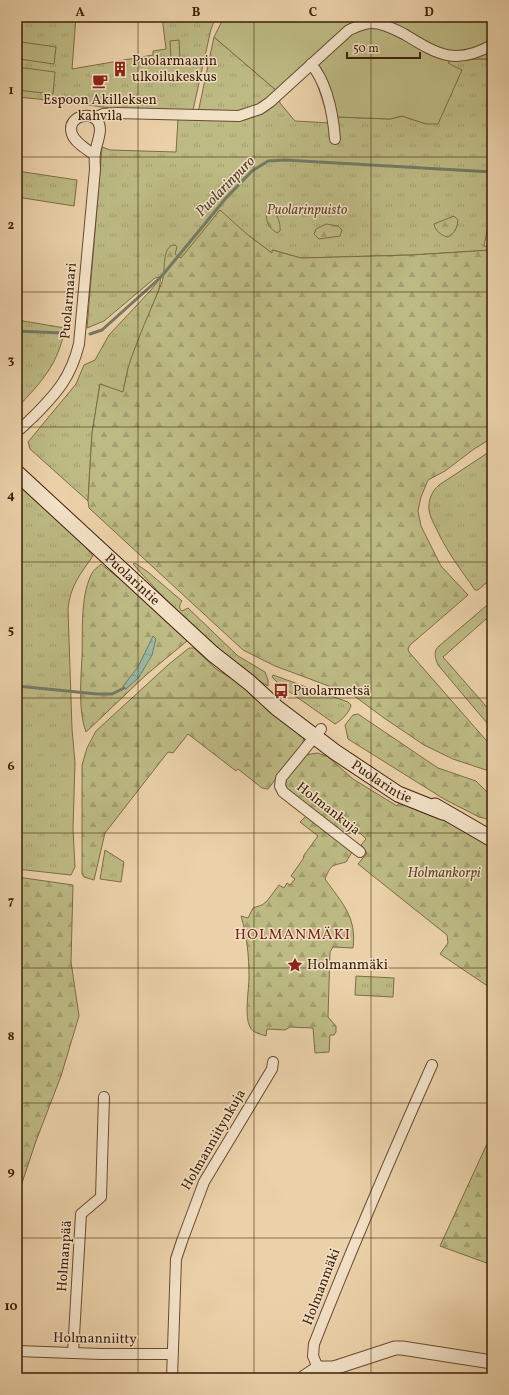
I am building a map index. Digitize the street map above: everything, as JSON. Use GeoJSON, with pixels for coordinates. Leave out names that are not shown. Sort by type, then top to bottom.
{"type":"FeatureCollection","features":[{"type":"Feature","properties":{"kind":"main road","name":"Puolarintie"},"geometry":{"type":"LineString","coordinates":[[17,473],[213,654],[250,683],[277,708],[318,733],[398,794],[443,812],[492,839]]}},
{"type":"Feature","properties":{"kind":"street"},"geometry":{"type":"LineString","coordinates":[[94,155],[74,138],[71,129],[72,124],[80,116],[89,115],[94,118],[103,114],[117,113],[239,116],[260,109],[270,102],[348,30],[360,25],[372,23],[392,28],[425,47],[450,56],[477,53],[492,45]]}},
{"type":"Feature","properties":{"kind":"street"},"geometry":{"type":"LineString","coordinates":[[311,64],[317,71],[324,87],[333,117],[335,139]]}},
{"type":"Feature","properties":{"kind":"street","name":"Puolarmaari"},"geometry":{"type":"LineString","coordinates":[[18,434],[60,387],[74,362],[78,350],[95,169],[94,155],[100,129],[94,118]]}},
{"type":"Feature","properties":{"kind":"street","name":"Holmankuja"},"geometry":{"type":"LineString","coordinates":[[318,733],[281,778],[280,786],[283,792],[360,852]]}},
{"type":"Feature","properties":{"kind":"street","name":"Holmanniitynkuja"},"geometry":{"type":"LineString","coordinates":[[172,1378],[176,1259],[204,1182],[272,1069],[273,1062]]}},
{"type":"Feature","properties":{"kind":"street","name":"Holmanmäki"},"geometry":{"type":"LineString","coordinates":[[318,1368],[313,1356],[314,1344],[385,1169],[432,1065]]}},
{"type":"Feature","properties":{"kind":"street","name":"Holmanpää"},"geometry":{"type":"LineString","coordinates":[[73,1353],[81,1214],[101,1197],[104,1097]]}},
{"type":"Feature","properties":{"kind":"street"},"geometry":{"type":"LineString","coordinates":[[303,1378],[318,1368],[333,1368],[395,1348],[492,1362]]}},
{"type":"Feature","properties":{"kind":"street","name":"Holmanniitty"},"geometry":{"type":"LineString","coordinates":[[17,1351],[172,1354]]}},
{"type":"Feature","properties":{"kind":"green space"},"geometry":{"type":"Polygon","coordinates":[[[29,17],[76,17],[72,69],[153,55],[153,51],[166,49],[162,17],[216,17],[211,29],[193,110],[122,110],[69,102],[17,97],[17,19],[29,17]]]}},
{"type":"Feature","properties":{"kind":"green space"},"geometry":{"type":"Polygon","coordinates":[[[224,17],[492,17],[492,71],[486,59],[451,59],[448,63],[462,70],[438,124],[426,124],[402,116],[390,119],[338,117],[330,123],[314,74],[304,64],[277,91],[214,37],[224,17]]]}},
{"type":"Feature","properties":{"kind":"green space","name":"Puolarinpuisto"},"geometry":{"type":"Polygon","coordinates":[[[214,37],[277,91],[280,103],[295,121],[330,123],[338,117],[390,119],[402,116],[426,124],[448,63],[451,59],[486,59],[492,71],[492,205],[484,246],[488,246],[492,218],[492,250],[412,255],[301,258],[273,250],[272,253],[248,235],[180,258],[160,277],[155,278],[104,321],[87,328],[102,147],[110,150],[176,152],[178,119],[198,113],[214,37]]]}},
{"type":"Feature","properties":{"kind":"green space"},"geometry":{"type":"Polygon","coordinates":[[[179,40],[180,60],[171,60],[170,41],[179,40]]]}},
{"type":"Feature","properties":{"kind":"green space"},"geometry":{"type":"Polygon","coordinates":[[[21,42],[56,47],[54,64],[19,59],[21,42]]]}},
{"type":"Feature","properties":{"kind":"green space"},"geometry":{"type":"Polygon","coordinates":[[[17,67],[55,72],[53,94],[17,90],[17,67]]]}},
{"type":"Feature","properties":{"kind":"green space"},"geometry":{"type":"Polygon","coordinates":[[[17,171],[77,180],[74,206],[17,197],[17,171]]]}},
{"type":"Feature","properties":{"kind":"green space"},"geometry":{"type":"Polygon","coordinates":[[[271,208],[277,216],[279,222],[280,231],[277,233],[269,226],[267,222],[266,212],[271,208]]]}},
{"type":"Feature","properties":{"kind":"green space"},"geometry":{"type":"Polygon","coordinates":[[[220,210],[248,235],[272,253],[272,250],[301,258],[412,255],[492,250],[492,438],[474,449],[445,471],[428,480],[421,497],[418,511],[421,526],[441,566],[468,595],[410,645],[408,649],[492,747],[492,772],[453,759],[424,745],[353,695],[275,666],[243,650],[89,508],[88,501],[92,433],[100,384],[123,392],[128,368],[162,282],[168,249],[175,245],[177,247],[175,254],[181,258],[220,210]]]}},
{"type":"Feature","properties":{"kind":"green space"},"geometry":{"type":"Polygon","coordinates":[[[454,216],[458,220],[455,230],[448,237],[443,236],[437,231],[434,224],[454,216]]]}},
{"type":"Feature","properties":{"kind":"green space"},"geometry":{"type":"Polygon","coordinates":[[[326,224],[338,226],[342,230],[340,236],[319,239],[314,234],[316,229],[326,224]]]}},
{"type":"Feature","properties":{"kind":"green space"},"geometry":{"type":"Polygon","coordinates":[[[161,277],[159,289],[128,369],[123,393],[100,384],[92,433],[88,501],[30,449],[28,442],[76,384],[84,365],[95,360],[109,335],[151,290],[161,277]]]}},
{"type":"Feature","properties":{"kind":"green space"},"geometry":{"type":"Polygon","coordinates":[[[17,320],[65,328],[58,352],[48,372],[17,408],[17,320]]]}},
{"type":"Feature","properties":{"kind":"green space"},"geometry":{"type":"Polygon","coordinates":[[[492,450],[492,578],[478,590],[475,590],[445,546],[430,515],[429,503],[432,493],[439,485],[492,450]]]}},
{"type":"Feature","properties":{"kind":"green space"},"geometry":{"type":"Polygon","coordinates":[[[17,483],[86,547],[93,556],[80,574],[71,593],[68,609],[72,729],[75,763],[73,829],[75,867],[71,875],[17,869],[17,483]]]}},
{"type":"Feature","properties":{"kind":"green space"},"geometry":{"type":"Polygon","coordinates":[[[135,563],[182,601],[180,607],[182,611],[188,608],[238,656],[265,672],[268,680],[268,686],[249,673],[192,625],[144,577],[133,564],[135,563]]]}},
{"type":"Feature","properties":{"kind":"green space"},"geometry":{"type":"Polygon","coordinates":[[[101,564],[185,633],[187,641],[146,675],[86,732],[83,724],[81,695],[82,625],[87,584],[94,570],[101,564]]]}},
{"type":"Feature","properties":{"kind":"green space"},"geometry":{"type":"Polygon","coordinates":[[[492,601],[492,625],[486,619],[443,657],[492,713],[492,729],[438,665],[435,655],[439,646],[492,601]]]}},
{"type":"Feature","properties":{"kind":"green space"},"geometry":{"type":"Polygon","coordinates":[[[189,648],[194,648],[216,669],[239,683],[304,734],[303,743],[268,789],[262,788],[238,769],[236,771],[188,734],[173,753],[168,752],[105,833],[94,880],[84,877],[82,874],[82,765],[87,748],[96,731],[168,665],[189,648]]]}},
{"type":"Feature","properties":{"kind":"green space"},"geometry":{"type":"Polygon","coordinates":[[[273,675],[348,702],[351,705],[350,708],[345,716],[335,724],[281,686],[272,677],[273,675]]]}},
{"type":"Feature","properties":{"kind":"green space"},"geometry":{"type":"Polygon","coordinates":[[[358,714],[438,768],[476,781],[492,797],[492,820],[479,817],[444,799],[348,739],[345,725],[353,715],[358,714]]]}},
{"type":"Feature","properties":{"kind":"green space","name":"Holmankorpi"},"geometry":{"type":"Polygon","coordinates":[[[317,753],[327,756],[353,779],[397,806],[400,802],[434,814],[492,846],[492,989],[440,954],[448,943],[447,935],[358,864],[367,853],[361,845],[366,839],[360,833],[341,833],[289,793],[286,787],[286,780],[305,755],[317,753]]]}},
{"type":"Feature","properties":{"kind":"green space"},"geometry":{"type":"Polygon","coordinates":[[[306,816],[352,852],[346,862],[332,866],[325,879],[347,911],[353,928],[354,937],[353,948],[333,947],[330,952],[328,1017],[336,1026],[336,1032],[334,1035],[330,1035],[329,1052],[315,1053],[313,1028],[290,1027],[285,1030],[267,1029],[266,1036],[251,1029],[247,1016],[249,977],[248,954],[245,931],[241,916],[248,918],[253,908],[262,905],[267,901],[279,885],[284,888],[287,883],[290,885],[295,879],[291,876],[318,836],[300,822],[306,816]]]}},
{"type":"Feature","properties":{"kind":"green space"},"geometry":{"type":"Polygon","coordinates":[[[105,850],[124,862],[121,882],[100,879],[105,850]]]}},
{"type":"Feature","properties":{"kind":"green space"},"geometry":{"type":"Polygon","coordinates":[[[17,877],[73,885],[71,962],[79,1016],[61,1076],[36,1141],[17,1198],[17,877]]]}},
{"type":"Feature","properties":{"kind":"green space"},"geometry":{"type":"Polygon","coordinates":[[[356,976],[394,978],[393,997],[355,995],[356,976]]]}},
{"type":"Feature","properties":{"kind":"green space"},"geometry":{"type":"Polygon","coordinates":[[[492,1133],[492,1265],[440,1246],[492,1133]]]}},
{"type":"Feature","properties":{"kind":"water"},"geometry":{"type":"Polygon","coordinates":[[[153,636],[156,639],[152,655],[139,677],[126,689],[124,688],[123,686],[138,667],[153,636]]]}},
{"type":"Feature","properties":{"kind":"waterway","name":"Puolarinpuro"},"geometry":{"type":"LineString","coordinates":[[90,334],[102,330],[161,277],[226,198],[252,171],[268,161],[285,160],[492,172]]}},
{"type":"Feature","properties":{"kind":"waterway","name":"Puolarinpuro"},"geometry":{"type":"LineString","coordinates":[[17,331],[62,333]]}},
{"type":"Feature","properties":{"kind":"waterway"},"geometry":{"type":"LineString","coordinates":[[17,686],[97,694],[112,694],[124,688]]}},
{"type":"Feature","properties":{"kind":"place","name":"Puolarmaarin ulkoilukeskus"},"geometry":{"type":"Point","coordinates":[120,69]}},
{"type":"Feature","properties":{"kind":"place","name":"Espoon Akilleksen kahvila"},"geometry":{"type":"Point","coordinates":[100,81]}},
{"type":"Feature","properties":{"kind":"place","name":"Puolarmetsä"},"geometry":{"type":"Point","coordinates":[281,691]}},
{"type":"Feature","properties":{"kind":"place","name":"Holmanmäki"},"geometry":{"type":"Point","coordinates":[295,965]}},
{"type":"Feature","properties":{"kind":"district","name":"HOLMANMÄKI"},"geometry":{"type":"Point","coordinates":[293,935]}}]}
